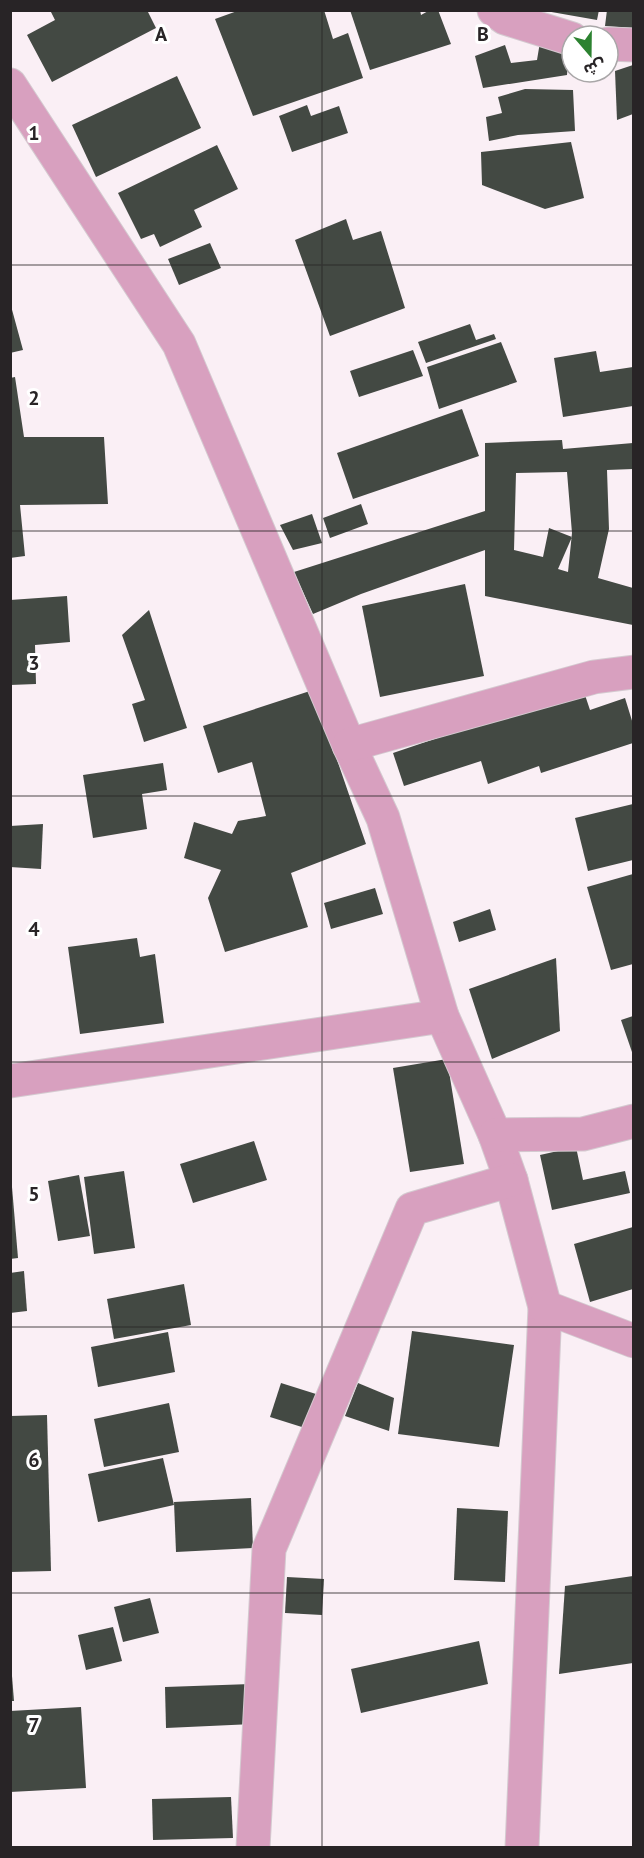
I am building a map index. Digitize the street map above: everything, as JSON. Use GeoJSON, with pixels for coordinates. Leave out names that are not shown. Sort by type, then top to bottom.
{"type":"FeatureCollection","features":[{"type":"Feature","properties":{"kind":"street"},"geometry":{"type":"LineString","coordinates":[[494,10],[505,18],[560,35]]}},
{"type":"Feature","properties":{"kind":"street"},"geometry":{"type":"LineString","coordinates":[[10,85],[179,344],[349,745],[383,818],[442,1016],[495,1135],[511,1180],[545,1307],[522,1848]]}},
{"type":"Feature","properties":{"kind":"street"},"geometry":{"type":"LineString","coordinates":[[349,745],[594,677],[633,672]]}},
{"type":"Feature","properties":{"kind":"street"},"geometry":{"type":"LineString","coordinates":[[10,1081],[442,1016]]}},
{"type":"Feature","properties":{"kind":"street"},"geometry":{"type":"LineString","coordinates":[[495,1135],[583,1134],[633,1121]]}},
{"type":"Feature","properties":{"kind":"street"},"geometry":{"type":"LineString","coordinates":[[253,1848],[269,1549],[412,1209],[511,1180]]}},
{"type":"Feature","properties":{"kind":"street"},"geometry":{"type":"LineString","coordinates":[[545,1307],[633,1341]]}},
{"type":"Feature","properties":{"kind":"building"},"geometry":{"type":"Polygon","coordinates":[[[50,10],[147,10],[156,28],[52,82],[27,35],[55,20],[50,10]]]}},
{"type":"Feature","properties":{"kind":"building"},"geometry":{"type":"Polygon","coordinates":[[[240,10],[324,10],[333,39],[348,33],[363,78],[253,116],[215,19],[240,10]]]}},
{"type":"Feature","properties":{"kind":"building"},"geometry":{"type":"Polygon","coordinates":[[[350,10],[420,10],[421,15],[430,10],[438,10],[451,44],[370,70],[350,10]]]}},
{"type":"Feature","properties":{"kind":"building"},"geometry":{"type":"Polygon","coordinates":[[[540,10],[599,10],[597,20],[540,10]]]}},
{"type":"Feature","properties":{"kind":"building"},"geometry":{"type":"Polygon","coordinates":[[[607,10],[633,10],[633,28],[620,27],[620,24],[605,24],[607,10]]]}},
{"type":"Feature","properties":{"kind":"building"},"geometry":{"type":"Polygon","coordinates":[[[540,42],[560,45],[560,76],[483,88],[475,56],[505,45],[511,63],[537,60],[540,42]]]}},
{"type":"Feature","properties":{"kind":"building"},"geometry":{"type":"Polygon","coordinates":[[[633,65],[633,114],[617,120],[616,84],[620,84],[620,69],[633,65]]]}},
{"type":"Feature","properties":{"kind":"building"},"geometry":{"type":"Polygon","coordinates":[[[177,76],[201,128],[96,177],[72,125],[177,76]]]}},
{"type":"Feature","properties":{"kind":"building"},"geometry":{"type":"Polygon","coordinates":[[[525,89],[573,90],[575,131],[518,135],[489,141],[486,117],[502,113],[498,97],[525,89]]]}},
{"type":"Feature","properties":{"kind":"building"},"geometry":{"type":"Polygon","coordinates":[[[307,105],[311,116],[339,106],[348,133],[292,152],[279,116],[307,105]]]}},
{"type":"Feature","properties":{"kind":"building"},"geometry":{"type":"Polygon","coordinates":[[[571,142],[584,198],[545,209],[482,185],[481,152],[571,142]]]}},
{"type":"Feature","properties":{"kind":"building"},"geometry":{"type":"Polygon","coordinates":[[[217,145],[238,189],[194,210],[202,227],[160,247],[154,234],[141,239],[118,193],[217,145]]]}},
{"type":"Feature","properties":{"kind":"building"},"geometry":{"type":"Polygon","coordinates":[[[346,219],[353,240],[381,231],[405,308],[330,336],[295,240],[346,219]]]}},
{"type":"Feature","properties":{"kind":"building"},"geometry":{"type":"Polygon","coordinates":[[[210,243],[221,268],[179,285],[168,259],[210,243]]]}},
{"type":"Feature","properties":{"kind":"building"},"geometry":{"type":"Polygon","coordinates":[[[10,307],[23,350],[10,353],[10,307]]]}},
{"type":"Feature","properties":{"kind":"building"},"geometry":{"type":"Polygon","coordinates":[[[470,324],[476,340],[494,334],[496,339],[426,363],[418,342],[470,324]]]}},
{"type":"Feature","properties":{"kind":"building"},"geometry":{"type":"Polygon","coordinates":[[[501,342],[517,382],[439,409],[427,367],[501,342]]]}},
{"type":"Feature","properties":{"kind":"building"},"geometry":{"type":"Polygon","coordinates":[[[413,350],[423,376],[359,397],[350,371],[413,350]]]}},
{"type":"Feature","properties":{"kind":"building"},"geometry":{"type":"Polygon","coordinates":[[[596,351],[600,372],[633,367],[633,406],[563,417],[554,358],[596,351]]]}},
{"type":"Feature","properties":{"kind":"building"},"geometry":{"type":"Polygon","coordinates":[[[15,377],[24,437],[104,437],[108,504],[20,505],[25,556],[10,558],[10,378],[15,377]]]}},
{"type":"Feature","properties":{"kind":"building"},"geometry":{"type":"Polygon","coordinates":[[[462,409],[479,456],[353,499],[337,453],[462,409]]]}},
{"type":"Feature","properties":{"kind":"building"},"geometry":{"type":"Polygon","coordinates":[[[562,440],[563,449],[633,443],[633,469],[607,470],[609,529],[598,578],[633,588],[633,625],[485,596],[485,550],[361,594],[313,614],[294,572],[485,511],[485,443],[562,440]],[[567,472],[516,473],[514,550],[543,557],[549,528],[572,537],[567,472]],[[571,538],[558,569],[568,572],[571,538]]]}},
{"type":"Feature","properties":{"kind":"building"},"geometry":{"type":"Polygon","coordinates":[[[361,504],[368,524],[330,538],[323,518],[361,504]]]}},
{"type":"Feature","properties":{"kind":"building"},"geometry":{"type":"Polygon","coordinates":[[[312,514],[322,543],[293,550],[280,525],[312,514]]]}},
{"type":"Feature","properties":{"kind":"building"},"geometry":{"type":"Polygon","coordinates":[[[465,584],[484,676],[380,697],[362,606],[465,584]]]}},
{"type":"Feature","properties":{"kind":"building"},"geometry":{"type":"Polygon","coordinates":[[[67,596],[70,642],[35,645],[36,684],[10,685],[10,600],[67,596]]]}},
{"type":"Feature","properties":{"kind":"building"},"geometry":{"type":"Polygon","coordinates":[[[149,610],[187,728],[144,742],[132,704],[145,700],[122,635],[149,610]]]}},
{"type":"Feature","properties":{"kind":"building"},"geometry":{"type":"Polygon","coordinates":[[[583,689],[590,710],[625,698],[633,724],[633,743],[541,773],[539,766],[488,784],[481,761],[404,786],[393,753],[583,689]]]}},
{"type":"Feature","properties":{"kind":"building"},"geometry":{"type":"Polygon","coordinates":[[[313,690],[366,844],[291,873],[308,927],[225,952],[208,898],[221,870],[184,858],[194,822],[232,834],[238,821],[266,816],[252,762],[218,773],[203,726],[313,690]]]}},
{"type":"Feature","properties":{"kind":"building"},"geometry":{"type":"Polygon","coordinates":[[[163,763],[167,790],[142,794],[147,829],[93,838],[83,775],[163,763]]]}},
{"type":"Feature","properties":{"kind":"building"},"geometry":{"type":"Polygon","coordinates":[[[633,804],[633,860],[588,871],[575,818],[633,804]]]}},
{"type":"Feature","properties":{"kind":"building"},"geometry":{"type":"Polygon","coordinates":[[[43,824],[41,869],[10,867],[10,826],[43,824]]]}},
{"type":"Feature","properties":{"kind":"building"},"geometry":{"type":"Polygon","coordinates":[[[633,874],[633,964],[611,970],[587,887],[633,874]]]}},
{"type":"Feature","properties":{"kind":"building"},"geometry":{"type":"Polygon","coordinates":[[[375,888],[383,914],[331,929],[324,903],[375,888]]]}},
{"type":"Feature","properties":{"kind":"building"},"geometry":{"type":"Polygon","coordinates":[[[490,909],[496,930],[459,942],[453,922],[490,909]]]}},
{"type":"Feature","properties":{"kind":"building"},"geometry":{"type":"Polygon","coordinates":[[[137,938],[140,957],[155,954],[164,1023],[80,1034],[68,947],[137,938]]]}},
{"type":"Feature","properties":{"kind":"building"},"geometry":{"type":"Polygon","coordinates":[[[556,958],[560,1031],[492,1059],[469,989],[556,958]]]}},
{"type":"Feature","properties":{"kind":"building"},"geometry":{"type":"Polygon","coordinates":[[[633,1016],[633,1055],[621,1020],[633,1016]]]}},
{"type":"Feature","properties":{"kind":"building"},"geometry":{"type":"Polygon","coordinates":[[[447,1059],[464,1164],[410,1172],[393,1068],[447,1059]]]}},
{"type":"Feature","properties":{"kind":"building"},"geometry":{"type":"Polygon","coordinates":[[[254,1141],[267,1180],[193,1203],[180,1164],[254,1141]]]}},
{"type":"Feature","properties":{"kind":"building"},"geometry":{"type":"Polygon","coordinates":[[[576,1147],[583,1180],[625,1171],[630,1193],[552,1210],[540,1155],[576,1147]]]}},
{"type":"Feature","properties":{"kind":"building"},"geometry":{"type":"Polygon","coordinates":[[[124,1171],[135,1248],[94,1254],[84,1177],[124,1171]]]}},
{"type":"Feature","properties":{"kind":"building"},"geometry":{"type":"Polygon","coordinates":[[[79,1175],[90,1236],[58,1241],[48,1181],[79,1175]]]}},
{"type":"Feature","properties":{"kind":"building"},"geometry":{"type":"Polygon","coordinates":[[[10,1187],[12,1187],[18,1258],[10,1259],[10,1187]]]}},
{"type":"Feature","properties":{"kind":"building"},"geometry":{"type":"Polygon","coordinates":[[[633,1227],[633,1289],[590,1302],[574,1244],[633,1227]]]}},
{"type":"Feature","properties":{"kind":"building"},"geometry":{"type":"Polygon","coordinates":[[[24,1271],[27,1311],[10,1313],[10,1273],[24,1271]]]}},
{"type":"Feature","properties":{"kind":"building"},"geometry":{"type":"Polygon","coordinates":[[[184,1284],[191,1325],[114,1339],[107,1299],[184,1284]]]}},
{"type":"Feature","properties":{"kind":"building"},"geometry":{"type":"Polygon","coordinates":[[[412,1331],[514,1345],[499,1447],[398,1434],[412,1331]]]}},
{"type":"Feature","properties":{"kind":"building"},"geometry":{"type":"Polygon","coordinates":[[[168,1332],[175,1372],[98,1387],[91,1347],[168,1332]]]}},
{"type":"Feature","properties":{"kind":"building"},"geometry":{"type":"Polygon","coordinates":[[[281,1383],[316,1394],[305,1428],[270,1417],[281,1383]]]}},
{"type":"Feature","properties":{"kind":"building"},"geometry":{"type":"Polygon","coordinates":[[[358,1383],[394,1398],[389,1431],[345,1416],[358,1383]]]}},
{"type":"Feature","properties":{"kind":"building"},"geometry":{"type":"Polygon","coordinates":[[[169,1403],[179,1452],[104,1467],[94,1419],[169,1403]]]}},
{"type":"Feature","properties":{"kind":"building"},"geometry":{"type":"Polygon","coordinates":[[[47,1415],[51,1571],[10,1572],[10,1416],[47,1415]]]}},
{"type":"Feature","properties":{"kind":"building"},"geometry":{"type":"Polygon","coordinates":[[[163,1458],[174,1505],[98,1522],[88,1474],[163,1458]]]}},
{"type":"Feature","properties":{"kind":"building"},"geometry":{"type":"Polygon","coordinates":[[[251,1498],[253,1548],[176,1552],[174,1502],[251,1498]]]}},
{"type":"Feature","properties":{"kind":"building"},"geometry":{"type":"Polygon","coordinates":[[[457,1508],[508,1511],[505,1582],[454,1580],[457,1508]]]}},
{"type":"Feature","properties":{"kind":"building"},"geometry":{"type":"Polygon","coordinates":[[[633,1576],[633,1663],[559,1674],[565,1586],[633,1576]]]}},
{"type":"Feature","properties":{"kind":"building"},"geometry":{"type":"Polygon","coordinates":[[[287,1577],[324,1579],[322,1615],[285,1613],[287,1577]]]}},
{"type":"Feature","properties":{"kind":"building"},"geometry":{"type":"Polygon","coordinates":[[[150,1598],[159,1633],[123,1642],[114,1607],[150,1598]]]}},
{"type":"Feature","properties":{"kind":"building"},"geometry":{"type":"Polygon","coordinates":[[[113,1627],[122,1661],[86,1670],[78,1635],[113,1627]]]}},
{"type":"Feature","properties":{"kind":"building"},"geometry":{"type":"Polygon","coordinates":[[[479,1641],[488,1684],[361,1713],[351,1669],[479,1641]]]}},
{"type":"Feature","properties":{"kind":"building"},"geometry":{"type":"Polygon","coordinates":[[[10,1676],[12,1676],[14,1701],[10,1701],[10,1676]]]}},
{"type":"Feature","properties":{"kind":"building"},"geometry":{"type":"Polygon","coordinates":[[[251,1684],[253,1724],[166,1728],[165,1687],[251,1684]]]}},
{"type":"Feature","properties":{"kind":"building"},"geometry":{"type":"Polygon","coordinates":[[[81,1707],[86,1788],[10,1792],[10,1711],[81,1707]]]}},
{"type":"Feature","properties":{"kind":"building"},"geometry":{"type":"Polygon","coordinates":[[[231,1797],[233,1838],[153,1840],[152,1799],[231,1797]]]}}]}
